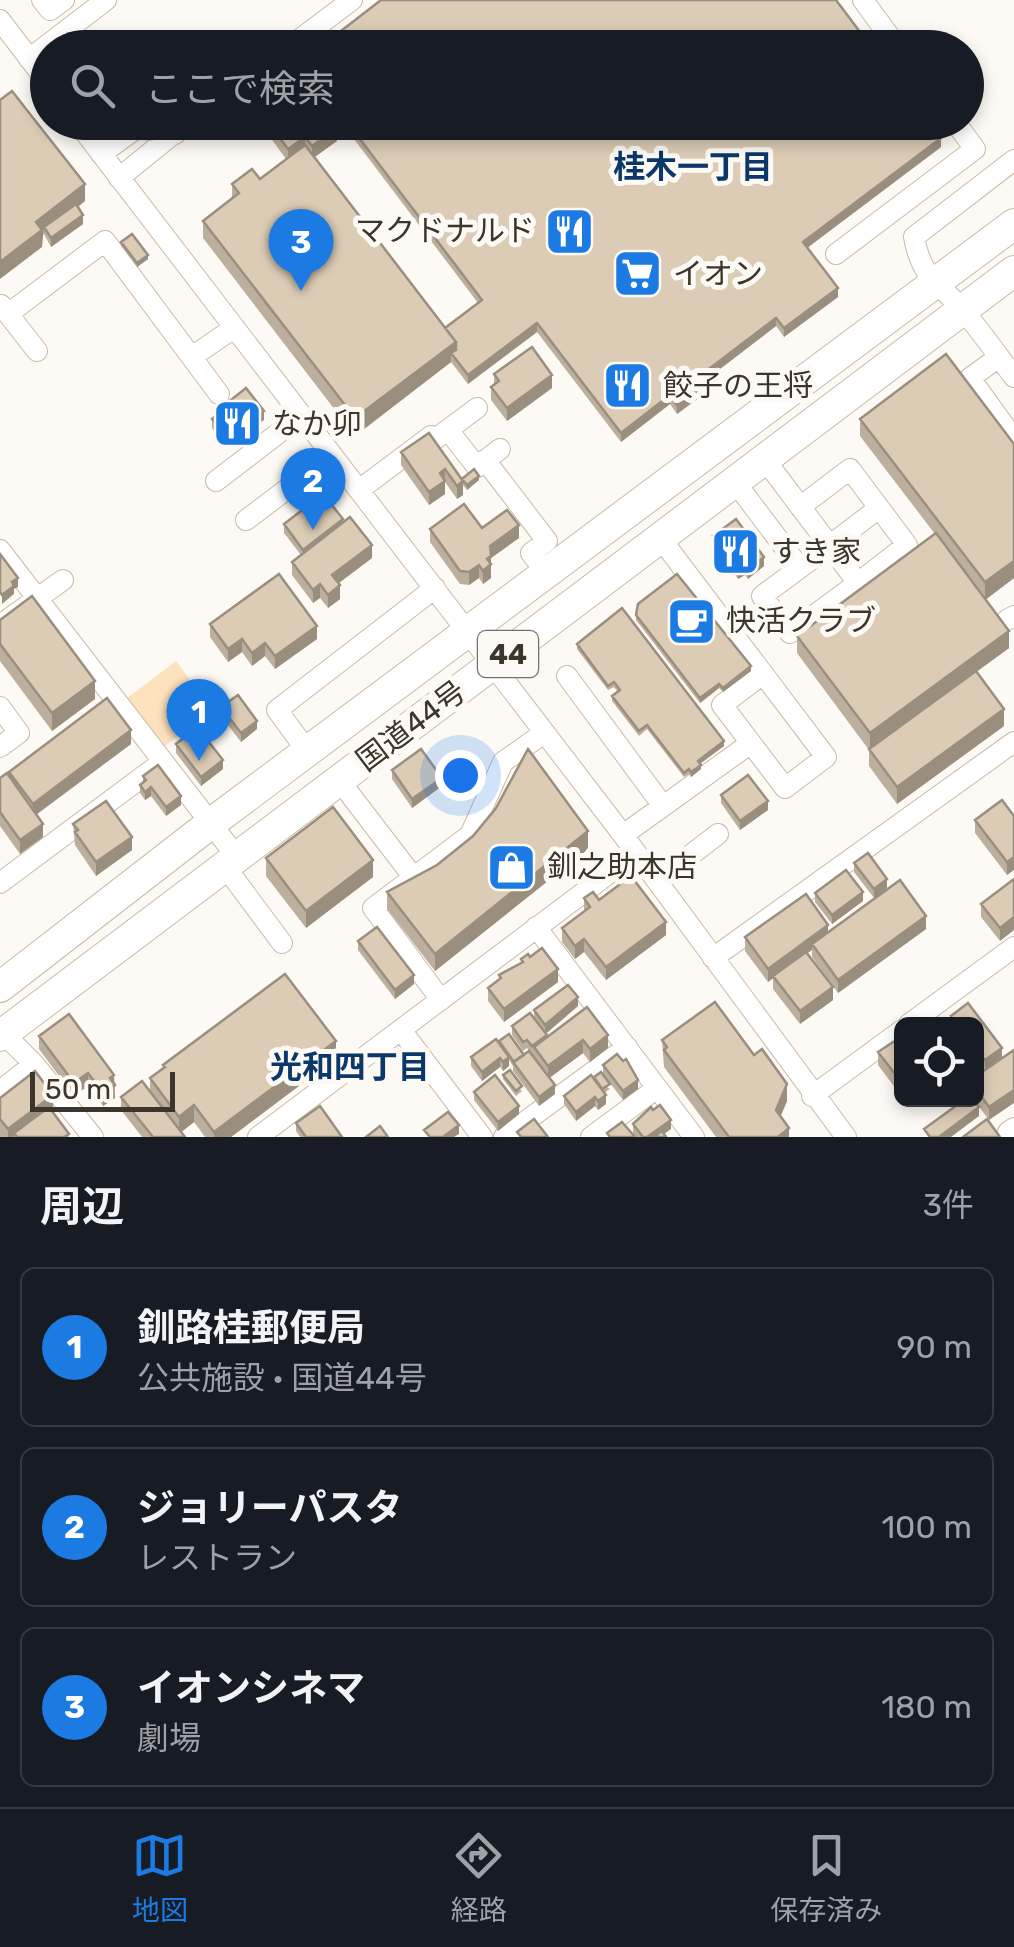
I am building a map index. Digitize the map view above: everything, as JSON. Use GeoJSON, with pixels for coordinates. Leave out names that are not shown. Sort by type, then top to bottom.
{"type":"FeatureCollection","features":[{"type":"Feature","properties":{"kind":"highway","name":"国道44号"},"geometry":{"type":"LineString","coordinates":[[0,988],[210,824],[1014,224]]}},
{"type":"Feature","properties":{"kind":"highway","name":"国道44号"},"geometry":{"type":"LineString","coordinates":[[2,1033],[963,310],[1011,279]]}},
{"type":"Feature","properties":{"kind":"street"},"geometry":{"type":"LineString","coordinates":[[42,0],[50,10],[64,0]]}},
{"type":"Feature","properties":{"kind":"street"},"geometry":{"type":"LineString","coordinates":[[67,30],[106,0]]}},
{"type":"Feature","properties":{"kind":"street"},"geometry":{"type":"LineString","coordinates":[[312,30],[352,0]]}},
{"type":"Feature","properties":{"kind":"street"},"geometry":{"type":"LineString","coordinates":[[862,0],[884,30]]}},
{"type":"Feature","properties":{"kind":"street"},"geometry":{"type":"LineString","coordinates":[[0,20],[29,59]]}},
{"type":"Feature","properties":{"kind":"street"},"geometry":{"type":"LineString","coordinates":[[90,140],[623,835],[839,1135]]}},
{"type":"Feature","properties":{"kind":"street"},"geometry":{"type":"LineString","coordinates":[[101,154],[120,140]]}},
{"type":"Feature","properties":{"kind":"street"},"geometry":{"type":"LineString","coordinates":[[119,178],[167,140]]}},
{"type":"Feature","properties":{"kind":"street"},"geometry":{"type":"LineString","coordinates":[[836,254],[975,149],[968,140]]}},
{"type":"Feature","properties":{"kind":"street"},"geometry":{"type":"LineString","coordinates":[[1014,160],[914,237],[918,260],[934,284],[963,310],[1014,377]]}},
{"type":"Feature","properties":{"kind":"street"},"geometry":{"type":"LineString","coordinates":[[37,351],[4,308],[105,242],[220,394]]}},
{"type":"Feature","properties":{"kind":"street"},"geometry":{"type":"LineString","coordinates":[[192,356],[234,328]]}},
{"type":"Feature","properties":{"kind":"street"},"geometry":{"type":"LineString","coordinates":[[999,357],[970,378],[1014,439]]}},
{"type":"Feature","properties":{"kind":"street"},"geometry":{"type":"LineString","coordinates":[[359,490],[430,436],[434,440],[477,408]]}},
{"type":"Feature","properties":{"kind":"street"},"geometry":{"type":"LineString","coordinates":[[216,481],[302,416]]}},
{"type":"Feature","properties":{"kind":"street"},"geometry":{"type":"LineString","coordinates":[[448,430],[476,466],[492,455],[547,541],[531,554],[546,572]]}},
{"type":"Feature","properties":{"kind":"street"},"geometry":{"type":"LineString","coordinates":[[246,520],[332,455]]}},
{"type":"Feature","properties":{"kind":"street"},"geometry":{"type":"LineString","coordinates":[[764,460],[858,583]]}},
{"type":"Feature","properties":{"kind":"street"},"geometry":{"type":"LineString","coordinates":[[800,506],[850,469],[880,508],[907,545],[790,633],[762,596],[880,508]]}},
{"type":"Feature","properties":{"kind":"street"},"geometry":{"type":"LineString","coordinates":[[682,472],[707,503]]}},
{"type":"Feature","properties":{"kind":"street"},"geometry":{"type":"LineString","coordinates":[[736,482],[800,568]]}},
{"type":"Feature","properties":{"kind":"street"},"geometry":{"type":"LineString","coordinates":[[661,539],[826,757],[785,788],[722,705],[763,674]]}},
{"type":"Feature","properties":{"kind":"street"},"geometry":{"type":"LineString","coordinates":[[0,550],[210,824],[282,943]]}},
{"type":"Feature","properties":{"kind":"street"},"geometry":{"type":"LineString","coordinates":[[0,625],[63,580]]}},
{"type":"Feature","properties":{"kind":"street"},"geometry":{"type":"LineString","coordinates":[[308,752],[276,710],[435,588]]}},
{"type":"Feature","properties":{"kind":"street"},"geometry":{"type":"LineString","coordinates":[[567,676],[663,806]]}},
{"type":"Feature","properties":{"kind":"street"},"geometry":{"type":"LineString","coordinates":[[0,707],[19,733],[0,747]]}},
{"type":"Feature","properties":{"kind":"street"},"geometry":{"type":"LineString","coordinates":[[440,1000],[372,908],[470,835],[503,762],[544,732]]}},
{"type":"Feature","properties":{"kind":"street"},"geometry":{"type":"LineString","coordinates":[[712,958],[1014,742]]}},
{"type":"Feature","properties":{"kind":"street"},"geometry":{"type":"LineString","coordinates":[[623,835],[751,743]]}},
{"type":"Feature","properties":{"kind":"street"},"geometry":{"type":"LineString","coordinates":[[0,883],[161,763]]}},
{"type":"Feature","properties":{"kind":"street"},"geometry":{"type":"LineString","coordinates":[[339,780],[414,878]]}},
{"type":"Feature","properties":{"kind":"street"},"geometry":{"type":"LineString","coordinates":[[657,881],[718,834]]}},
{"type":"Feature","properties":{"kind":"street"},"geometry":{"type":"LineString","coordinates":[[271,1133],[440,1000],[636,854]]}},
{"type":"Feature","properties":{"kind":"street"},"geometry":{"type":"LineString","coordinates":[[536,927],[694,1137]]}},
{"type":"Feature","properties":{"kind":"street"},"geometry":{"type":"LineString","coordinates":[[919,1017],[1014,947]]}},
{"type":"Feature","properties":{"kind":"street"},"geometry":{"type":"LineString","coordinates":[[401,1030],[482,1137]]}},
{"type":"Feature","properties":{"kind":"street"},"geometry":{"type":"LineString","coordinates":[[2,1033],[34,1064],[93,1137]]}},
{"type":"Feature","properties":{"kind":"street"},"geometry":{"type":"LineString","coordinates":[[812,1096],[894,1036]]}},
{"type":"Feature","properties":{"kind":"street"},"geometry":{"type":"LineString","coordinates":[[504,1137],[627,1048]]}},
{"type":"Feature","properties":{"kind":"street"},"geometry":{"type":"LineString","coordinates":[[0,1091],[34,1064]]}},
{"type":"Feature","properties":{"kind":"street"},"geometry":{"type":"LineString","coordinates":[[591,1137],[657,1088]]}},
{"type":"Feature","properties":{"kind":"shaded area"},"geometry":{"type":"Polygon","coordinates":[[[176,661],[213,711],[159,750],[122,702],[176,661]]]}},
{"type":"Feature","properties":{"kind":"building"},"geometry":{"type":"Polygon","coordinates":[[[381,0],[836,0],[858,30],[342,30],[381,0]]]}},
{"type":"Feature","properties":{"kind":"building"},"geometry":{"type":"Polygon","coordinates":[[[12,91],[30,114],[30,140],[50,140],[85,184],[36,222],[42,230],[0,262],[0,100],[12,91]]]}},
{"type":"Feature","properties":{"kind":"building"},"geometry":{"type":"Polygon","coordinates":[[[281,140],[301,140],[288,149],[281,140]]]}},
{"type":"Feature","properties":{"kind":"building","name":"イオン"},"geometry":{"type":"Polygon","coordinates":[[[361,140],[938,140],[803,242],[838,288],[784,328],[776,318],[697,378],[699,381],[693,385],[697,390],[677,405],[670,395],[621,433],[537,323],[468,375],[451,353],[456,350],[456,342],[445,328],[482,300],[361,140]]]}},
{"type":"Feature","properties":{"kind":"building"},"geometry":{"type":"Polygon","coordinates":[[[305,145],[456,342],[355,418],[203,221],[239,193],[232,184],[252,169],[260,179],[305,145]]]}},
{"type":"Feature","properties":{"kind":"building"},"geometry":{"type":"Polygon","coordinates":[[[76,204],[83,215],[51,238],[44,227],[76,204]]]}},
{"type":"Feature","properties":{"kind":"building"},"geometry":{"type":"Polygon","coordinates":[[[132,234],[148,255],[137,263],[121,242],[132,234]]]}},
{"type":"Feature","properties":{"kind":"building"},"geometry":{"type":"Polygon","coordinates":[[[532,347],[552,375],[507,408],[491,387],[499,381],[494,374],[532,347]]]}},
{"type":"Feature","properties":{"kind":"building"},"geometry":{"type":"Polygon","coordinates":[[[946,354],[1014,444],[1014,561],[985,582],[860,419],[946,354]]]}},
{"type":"Feature","properties":{"kind":"building","name":"なか卯"},"geometry":{"type":"Polygon","coordinates":[[[246,388],[264,411],[225,436],[212,419],[246,388]]]}},
{"type":"Feature","properties":{"kind":"building"},"geometry":{"type":"Polygon","coordinates":[[[429,433],[463,481],[457,486],[445,469],[440,473],[445,481],[429,492],[401,452],[429,433]]]}},
{"type":"Feature","properties":{"kind":"building"},"geometry":{"type":"Polygon","coordinates":[[[474,469],[479,476],[467,485],[462,479],[474,469]]]}},
{"type":"Feature","properties":{"kind":"building"},"geometry":{"type":"Polygon","coordinates":[[[323,494],[343,519],[303,550],[284,524],[323,494]]]}},
{"type":"Feature","properties":{"kind":"building"},"geometry":{"type":"Polygon","coordinates":[[[464,504],[482,528],[507,510],[519,525],[490,546],[491,556],[487,559],[491,564],[483,571],[479,565],[469,572],[460,571],[430,529],[464,504]]]}},
{"type":"Feature","properties":{"kind":"building"},"geometry":{"type":"Polygon","coordinates":[[[350,517],[372,545],[332,575],[340,585],[328,595],[320,584],[313,590],[292,562],[350,517]]]}},
{"type":"Feature","properties":{"kind":"building","name":"すき家"},"geometry":{"type":"Polygon","coordinates":[[[736,519],[764,557],[748,570],[745,566],[738,571],[731,560],[728,562],[713,536],[736,519]]]}},
{"type":"Feature","properties":{"kind":"building"},"geometry":{"type":"Polygon","coordinates":[[[936,533],[1009,631],[870,733],[797,636],[936,533]]]}},
{"type":"Feature","properties":{"kind":"building"},"geometry":{"type":"Polygon","coordinates":[[[0,554],[18,578],[2,595],[0,592],[0,554]]]}},
{"type":"Feature","properties":{"kind":"building"},"geometry":{"type":"Polygon","coordinates":[[[279,574],[317,626],[275,656],[265,643],[252,653],[242,639],[228,649],[210,624],[279,574]]]}},
{"type":"Feature","properties":{"kind":"building"},"geometry":{"type":"Polygon","coordinates":[[[677,574],[751,666],[723,688],[719,684],[700,698],[636,615],[638,604],[677,574]]]}},
{"type":"Feature","properties":{"kind":"building"},"geometry":{"type":"Polygon","coordinates":[[[32,596],[95,681],[52,713],[0,644],[0,620],[32,596]]]}},
{"type":"Feature","properties":{"kind":"building"},"geometry":{"type":"Polygon","coordinates":[[[622,608],[724,741],[698,761],[701,765],[691,772],[689,769],[684,773],[647,725],[639,731],[612,696],[620,690],[614,682],[608,686],[577,644],[622,608]]]}},
{"type":"Feature","properties":{"kind":"building"},"geometry":{"type":"Polygon","coordinates":[[[976,671],[1004,709],[897,787],[869,749],[976,671]]]}},
{"type":"Feature","properties":{"kind":"building"},"geometry":{"type":"Polygon","coordinates":[[[238,695],[257,721],[241,733],[221,707],[238,695]]]}},
{"type":"Feature","properties":{"kind":"building"},"geometry":{"type":"Polygon","coordinates":[[[107,698],[131,730],[33,804],[9,772],[107,698]]]}},
{"type":"Feature","properties":{"kind":"building"},"geometry":{"type":"Polygon","coordinates":[[[197,727],[223,760],[201,777],[176,744],[197,727]]]}},
{"type":"Feature","properties":{"kind":"building"},"geometry":{"type":"Polygon","coordinates":[[[421,749],[442,778],[412,799],[392,770],[421,749]]]}},
{"type":"Feature","properties":{"kind":"building","name":"釧之助本店"},"geometry":{"type":"Polygon","coordinates":[[[528,749],[588,831],[435,954],[387,892],[437,865],[473,836],[496,808],[528,749]]]}},
{"type":"Feature","properties":{"kind":"building"},"geometry":{"type":"Polygon","coordinates":[[[158,765],[181,796],[166,807],[151,787],[145,792],[140,785],[146,780],[143,776],[158,765]]]}},
{"type":"Feature","properties":{"kind":"building"},"geometry":{"type":"Polygon","coordinates":[[[7,773],[43,824],[20,840],[0,812],[0,778],[7,773]]]}},
{"type":"Feature","properties":{"kind":"building"},"geometry":{"type":"Polygon","coordinates":[[[748,775],[768,801],[740,821],[721,795],[748,775]]]}},
{"type":"Feature","properties":{"kind":"building"},"geometry":{"type":"Polygon","coordinates":[[[1002,800],[1014,816],[1014,857],[1007,862],[975,820],[1002,800]]]}},
{"type":"Feature","properties":{"kind":"building"},"geometry":{"type":"Polygon","coordinates":[[[106,801],[132,837],[96,862],[73,824],[106,801]]]}},
{"type":"Feature","properties":{"kind":"building"},"geometry":{"type":"Polygon","coordinates":[[[333,807],[373,860],[306,911],[266,858],[333,807]]]}},
{"type":"Feature","properties":{"kind":"building"},"geometry":{"type":"Polygon","coordinates":[[[868,853],[887,879],[874,889],[854,863],[868,853]]]}},
{"type":"Feature","properties":{"kind":"building"},"geometry":{"type":"Polygon","coordinates":[[[846,870],[863,892],[832,915],[815,893],[846,870]]]}},
{"type":"Feature","properties":{"kind":"building"},"geometry":{"type":"Polygon","coordinates":[[[631,876],[666,922],[606,967],[584,939],[575,946],[562,928],[590,907],[584,898],[593,892],[599,900],[631,876]]]}},
{"type":"Feature","properties":{"kind":"building"},"geometry":{"type":"Polygon","coordinates":[[[1014,879],[1014,917],[1000,928],[981,904],[1014,879]]]}},
{"type":"Feature","properties":{"kind":"building"},"geometry":{"type":"Polygon","coordinates":[[[900,880],[926,916],[838,980],[812,944],[900,880]]]}},
{"type":"Feature","properties":{"kind":"building"},"geometry":{"type":"Polygon","coordinates":[[[806,894],[828,925],[768,969],[745,937],[806,894]]]}},
{"type":"Feature","properties":{"kind":"building"},"geometry":{"type":"Polygon","coordinates":[[[377,927],[414,975],[395,990],[358,941],[377,927]]]}},
{"type":"Feature","properties":{"kind":"building"},"geometry":{"type":"Polygon","coordinates":[[[542,948],[558,969],[504,1009],[488,988],[501,978],[499,975],[542,948]]]}},
{"type":"Feature","properties":{"kind":"building"},"geometry":{"type":"Polygon","coordinates":[[[806,952],[833,987],[800,1011],[773,976],[806,952]]]}},
{"type":"Feature","properties":{"kind":"building"},"geometry":{"type":"Polygon","coordinates":[[[285,974],[336,1041],[214,1132],[194,1105],[179,1117],[150,1078],[285,974]]]}},
{"type":"Feature","properties":{"kind":"building"},"geometry":{"type":"Polygon","coordinates":[[[568,985],[578,997],[545,1025],[534,1010],[568,985]]]}},
{"type":"Feature","properties":{"kind":"building"},"geometry":{"type":"Polygon","coordinates":[[[715,1002],[754,1055],[762,1049],[787,1084],[776,1110],[789,1128],[778,1137],[729,1137],[664,1050],[667,1047],[662,1040],[715,1002]]]}},
{"type":"Feature","properties":{"kind":"building"},"geometry":{"type":"Polygon","coordinates":[[[968,1003],[979,1017],[952,1017],[968,1003]]]}},
{"type":"Feature","properties":{"kind":"building"},"geometry":{"type":"Polygon","coordinates":[[[587,1007],[608,1035],[590,1049],[583,1040],[548,1066],[534,1047],[587,1007]]]}},
{"type":"Feature","properties":{"kind":"building"},"geometry":{"type":"Polygon","coordinates":[[[530,1013],[547,1035],[532,1046],[527,1040],[523,1042],[512,1026],[530,1013]]]}},
{"type":"Feature","properties":{"kind":"building"},"geometry":{"type":"Polygon","coordinates":[[[69,1014],[114,1075],[110,1078],[115,1085],[103,1093],[88,1073],[74,1083],[39,1036],[69,1014]]]}},
{"type":"Feature","properties":{"kind":"building"},"geometry":{"type":"Polygon","coordinates":[[[984,1024],[1002,1048],[984,1059],[984,1024]]]}},
{"type":"Feature","properties":{"kind":"building"},"geometry":{"type":"Polygon","coordinates":[[[509,1034],[524,1055],[514,1062],[499,1041],[509,1034]]]}},
{"type":"Feature","properties":{"kind":"building"},"geometry":{"type":"Polygon","coordinates":[[[496,1039],[509,1057],[503,1062],[500,1058],[482,1072],[471,1057],[496,1039]]]}},
{"type":"Feature","properties":{"kind":"building"},"geometry":{"type":"Polygon","coordinates":[[[894,1041],[894,1073],[878,1052],[894,1041]]]}},
{"type":"Feature","properties":{"kind":"building"},"geometry":{"type":"Polygon","coordinates":[[[1014,1050],[1014,1090],[989,1107],[984,1100],[984,1071],[1014,1050]]]}},
{"type":"Feature","properties":{"kind":"building"},"geometry":{"type":"Polygon","coordinates":[[[529,1051],[555,1085],[539,1097],[513,1062],[529,1051]]]}},
{"type":"Feature","properties":{"kind":"building"},"geometry":{"type":"Polygon","coordinates":[[[617,1054],[623,1061],[626,1059],[638,1080],[623,1091],[603,1065],[617,1054]]]}},
{"type":"Feature","properties":{"kind":"building"},"geometry":{"type":"Polygon","coordinates":[[[510,1070],[522,1086],[516,1091],[503,1075],[510,1070]]]}},
{"type":"Feature","properties":{"kind":"building"},"geometry":{"type":"Polygon","coordinates":[[[35,1071],[53,1095],[8,1129],[0,1119],[0,1098],[35,1071]]]}},
{"type":"Feature","properties":{"kind":"building"},"geometry":{"type":"Polygon","coordinates":[[[601,1072],[610,1084],[602,1089],[594,1077],[601,1072]]]}},
{"type":"Feature","properties":{"kind":"building"},"geometry":{"type":"Polygon","coordinates":[[[495,1075],[519,1106],[498,1122],[474,1092],[495,1075]]]}},
{"type":"Feature","properties":{"kind":"building"},"geometry":{"type":"Polygon","coordinates":[[[591,1075],[606,1095],[598,1101],[595,1097],[576,1112],[564,1096],[591,1075]]]}},
{"type":"Feature","properties":{"kind":"building"},"geometry":{"type":"Polygon","coordinates":[[[142,1081],[185,1137],[153,1137],[121,1097],[142,1081]]]}},
{"type":"Feature","properties":{"kind":"building"},"geometry":{"type":"Polygon","coordinates":[[[660,1105],[671,1120],[643,1137],[633,1124],[651,1107],[653,1110],[660,1105]]]}},
{"type":"Feature","properties":{"kind":"building"},"geometry":{"type":"Polygon","coordinates":[[[320,1106],[342,1137],[306,1137],[296,1123],[320,1106]]]}},
{"type":"Feature","properties":{"kind":"building"},"geometry":{"type":"Polygon","coordinates":[[[49,1107],[69,1134],[17,1137],[14,1133],[49,1107]]]}},
{"type":"Feature","properties":{"kind":"building"},"geometry":{"type":"Polygon","coordinates":[[[954,1107],[979,1107],[939,1137],[930,1137],[924,1129],[954,1107]]]}},
{"type":"Feature","properties":{"kind":"building"},"geometry":{"type":"Polygon","coordinates":[[[448,1112],[459,1125],[443,1137],[430,1137],[424,1130],[448,1112]]]}},
{"type":"Feature","properties":{"kind":"building"},"geometry":{"type":"Polygon","coordinates":[[[534,1119],[548,1137],[521,1137],[517,1132],[534,1119]]]}},
{"type":"Feature","properties":{"kind":"building"},"geometry":{"type":"Polygon","coordinates":[[[987,1119],[1000,1137],[963,1137],[987,1119]]]}},
{"type":"Feature","properties":{"kind":"building"},"geometry":{"type":"Polygon","coordinates":[[[622,1122],[635,1137],[610,1137],[607,1133],[622,1122]]]}},
{"type":"Feature","properties":{"kind":"building"},"geometry":{"type":"Polygon","coordinates":[[[380,1126],[388,1137],[366,1137],[380,1126]]]}},
{"type":"Feature","properties":{"kind":"place","name":"マクドナルド"},"geometry":{"type":"Point","coordinates":[570,231]}},
{"type":"Feature","properties":{"kind":"place","name":"イオン"},"geometry":{"type":"Point","coordinates":[638,274]}},
{"type":"Feature","properties":{"kind":"place","name":"イオンシネマ"},"geometry":{"type":"Point","coordinates":[301,291]}},
{"type":"Feature","properties":{"kind":"place","name":"餃子の王将"},"geometry":{"type":"Point","coordinates":[628,386]}},
{"type":"Feature","properties":{"kind":"place","name":"なか卯"},"geometry":{"type":"Point","coordinates":[237,424]}},
{"type":"Feature","properties":{"kind":"place","name":"ジョリーパスタ"},"geometry":{"type":"Point","coordinates":[313,530]}},
{"type":"Feature","properties":{"kind":"place","name":"すき家"},"geometry":{"type":"Point","coordinates":[736,552]}},
{"type":"Feature","properties":{"kind":"place","name":"快活クラブ"},"geometry":{"type":"Point","coordinates":[691,621]}},
{"type":"Feature","properties":{"kind":"place","name":"釧路桂郵便局"},"geometry":{"type":"Point","coordinates":[199,761]}},
{"type":"Feature","properties":{"kind":"place","name":"釧之助本店"},"geometry":{"type":"Point","coordinates":[512,867]}},
{"type":"Feature","properties":{"kind":"district","name":"桂木一丁目"},"geometry":{"type":"Point","coordinates":[693,167]}},
{"type":"Feature","properties":{"kind":"district","name":"光和四丁目"},"geometry":{"type":"Point","coordinates":[350,1067]}}]}
